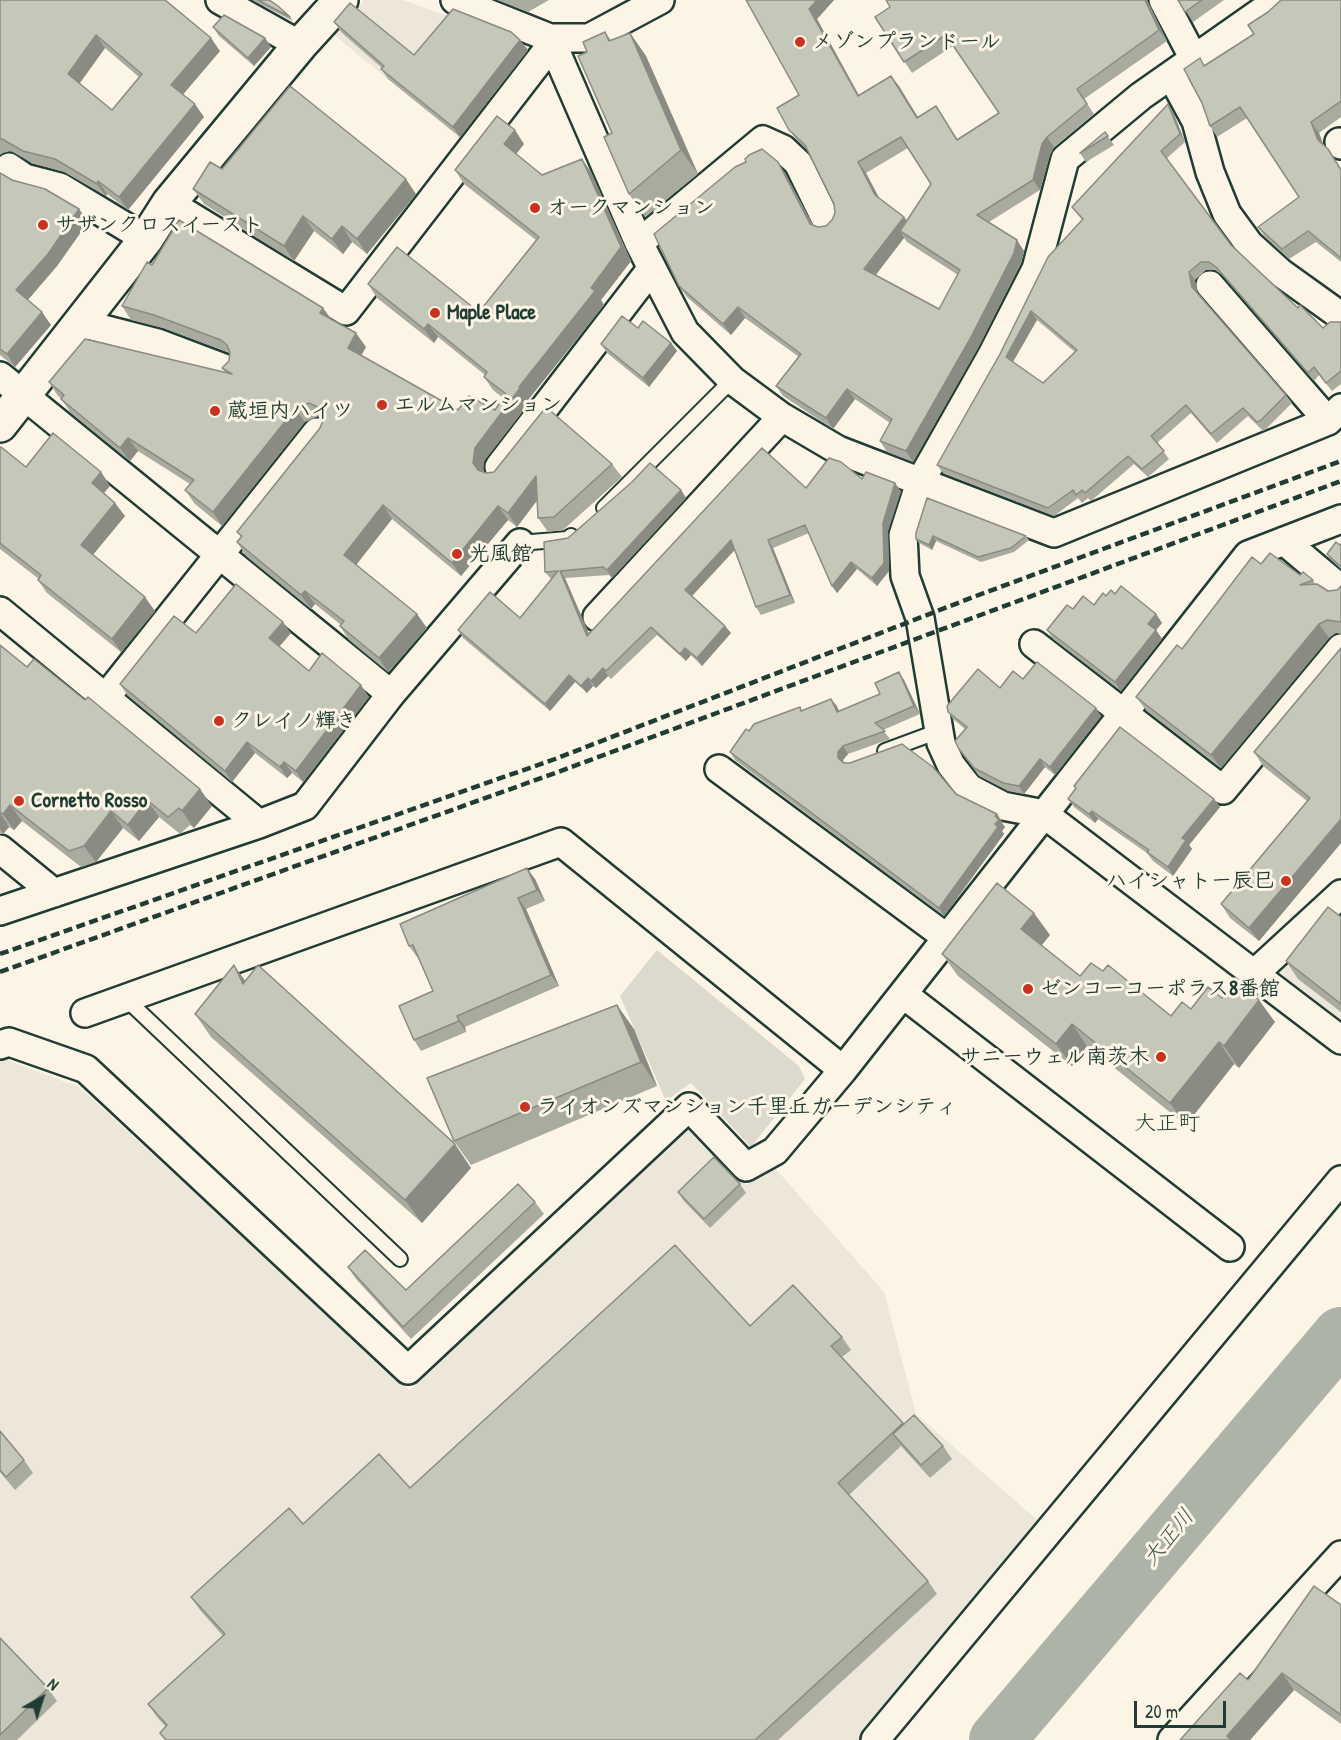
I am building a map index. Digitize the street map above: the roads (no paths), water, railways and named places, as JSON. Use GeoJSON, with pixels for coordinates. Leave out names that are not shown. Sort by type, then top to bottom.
{"type":"FeatureCollection","features":[{"type":"Feature","properties":{"kind":"street"},"geometry":{"type":"LineString","coordinates":[[220,0],[300,45]]}},
{"type":"Feature","properties":{"kind":"street"},"geometry":{"type":"LineString","coordinates":[[0,425],[12,385],[80,324],[146,239],[169,203],[300,45],[341,0]]}},
{"type":"Feature","properties":{"kind":"street"},"geometry":{"type":"LineString","coordinates":[[455,0],[551,41],[589,38],[660,0]]}},
{"type":"Feature","properties":{"kind":"street"},"geometry":{"type":"LineString","coordinates":[[1163,0],[1194,59]]}},
{"type":"Feature","properties":{"kind":"street"},"geometry":{"type":"LineString","coordinates":[[1278,0],[1141,96],[1065,159],[1036,269],[992,355],[920,482],[903,535],[905,576],[920,618],[939,731],[951,765],[969,788],[1003,806],[1044,814],[1341,1040]]}},
{"type":"Feature","properties":{"kind":"street"},"geometry":{"type":"LineString","coordinates":[[169,203],[346,311],[551,41]]}},
{"type":"Feature","properties":{"kind":"street"},"geometry":{"type":"LineString","coordinates":[[551,41],[639,243],[685,332],[732,380],[782,417],[838,450],[1054,533],[1335,414],[1209,285]]}},
{"type":"Feature","properties":{"kind":"street"},"geometry":{"type":"LineString","coordinates":[[1171,75],[1196,121],[1210,172],[1227,213],[1249,244],[1281,273],[1341,316]]}},
{"type":"Feature","properties":{"kind":"street"},"geometry":{"type":"LineString","coordinates":[[639,243],[763,140],[783,149],[798,163],[826,222]]}},
{"type":"Feature","properties":{"kind":"street"},"geometry":{"type":"LineString","coordinates":[[9,167],[25,178],[60,187],[146,239]]}},
{"type":"Feature","properties":{"kind":"street"},"geometry":{"type":"LineString","coordinates":[[496,471],[652,268]]}},
{"type":"Feature","properties":{"kind":"street"},"geometry":{"type":"LineString","coordinates":[[80,324],[158,343],[224,368]]}},
{"type":"Feature","properties":{"kind":"street"},"geometry":{"type":"LineString","coordinates":[[12,385],[391,694]]}},
{"type":"Feature","properties":{"kind":"street"},"geometry":{"type":"LineString","coordinates":[[597,617],[782,417]]}},
{"type":"Feature","properties":{"kind":"street"},"geometry":{"type":"LineString","coordinates":[[106,696],[317,432]]}},
{"type":"Feature","properties":{"kind":"street"},"geometry":{"type":"LineString","coordinates":[[0,1045],[9,1042],[86,1070],[408,1370],[689,1107],[746,1167],[776,1150],[843,1070],[1248,555],[1341,519]]}},
{"type":"Feature","properties":{"kind":"street"},"geometry":{"type":"LineString","coordinates":[[1284,542],[1341,589]]}},
{"type":"Feature","properties":{"kind":"street"},"geometry":{"type":"LineString","coordinates":[[0,911],[259,824],[305,806],[391,694],[520,543]]}},
{"type":"Feature","properties":{"kind":"street"},"geometry":{"type":"LineString","coordinates":[[0,611],[259,824]]}},
{"type":"Feature","properties":{"kind":"street"},"geometry":{"type":"LineString","coordinates":[[1034,644],[1223,790],[1341,648]]}},
{"type":"Feature","properties":{"kind":"street"},"geometry":{"type":"LineString","coordinates":[[719,769],[946,937]]}},
{"type":"Feature","properties":{"kind":"street"},"geometry":{"type":"LineString","coordinates":[[85,1013],[561,842],[843,1070]]}},
{"type":"Feature","properties":{"kind":"street"},"geometry":{"type":"LineString","coordinates":[[0,849],[54,893]]}},
{"type":"Feature","properties":{"kind":"street"},"geometry":{"type":"LineString","coordinates":[[1254,974],[1341,894]]}},
{"type":"Feature","properties":{"kind":"street"},"geometry":{"type":"LineString","coordinates":[[903,994],[1230,1247]]}},
{"type":"Feature","properties":{"kind":"street"},"geometry":{"type":"LineString","coordinates":[[875,1740],[1341,1179]]}},
{"type":"Feature","properties":{"kind":"street"},"geometry":{"type":"LineString","coordinates":[[1172,1740],[1337,1566]]}},
{"type":"Feature","properties":{"kind":"lane"},"geometry":{"type":"LineString","coordinates":[[520,543],[567,539],[732,380]]}},
{"type":"Feature","properties":{"kind":"lane"},"geometry":{"type":"LineString","coordinates":[[874,754],[939,731]]}},
{"type":"Feature","properties":{"kind":"lane"},"geometry":{"type":"LineString","coordinates":[[125,998],[400,1259]]}},
{"type":"Feature","properties":{"kind":"waterway","name":"大正川"},"geometry":{"type":"LineString","coordinates":[[997,1740],[1341,1335]]}},
{"type":"Feature","properties":{"kind":"railway"},"geometry":{"type":"LineString","coordinates":[[0,954],[555,759],[976,596],[1341,461]]}},
{"type":"Feature","properties":{"kind":"railway"},"geometry":{"type":"LineString","coordinates":[[0,972],[558,772],[1341,481]]}},
{"type":"Feature","properties":{"kind":"place","name":"メゾンプランドール"},"geometry":{"type":"Point","coordinates":[800,42]}},
{"type":"Feature","properties":{"kind":"place","name":"オークマンション"},"geometry":{"type":"Point","coordinates":[535,208]}},
{"type":"Feature","properties":{"kind":"place","name":"サザンクロスイースト"},"geometry":{"type":"Point","coordinates":[43,225]}},
{"type":"Feature","properties":{"kind":"place","name":"Maple Place"},"geometry":{"type":"Point","coordinates":[435,313]}},
{"type":"Feature","properties":{"kind":"place","name":"エルムマンション"},"geometry":{"type":"Point","coordinates":[382,405]}},
{"type":"Feature","properties":{"kind":"place","name":"蔵垣内ハイツ"},"geometry":{"type":"Point","coordinates":[215,411]}},
{"type":"Feature","properties":{"kind":"place","name":"光風館"},"geometry":{"type":"Point","coordinates":[457,554]}},
{"type":"Feature","properties":{"kind":"place","name":"クレイノ輝き"},"geometry":{"type":"Point","coordinates":[219,721]}},
{"type":"Feature","properties":{"kind":"place","name":"Cornetto Rosso"},"geometry":{"type":"Point","coordinates":[19,801]}},
{"type":"Feature","properties":{"kind":"place","name":"ハイシャトー辰巳"},"geometry":{"type":"Point","coordinates":[1286,881]}},
{"type":"Feature","properties":{"kind":"place","name":"ゼンコーコーポラス8番館"},"geometry":{"type":"Point","coordinates":[1028,989]}},
{"type":"Feature","properties":{"kind":"place","name":"サニーウェル南茨木"},"geometry":{"type":"Point","coordinates":[1161,1057]}},
{"type":"Feature","properties":{"kind":"place","name":"ライオンズマンション千里丘ガーデンシティ"},"geometry":{"type":"Point","coordinates":[525,1107]}},
{"type":"Feature","properties":{"kind":"district","name":"大正町"},"geometry":{"type":"Point","coordinates":[1167,1124]}}]}
